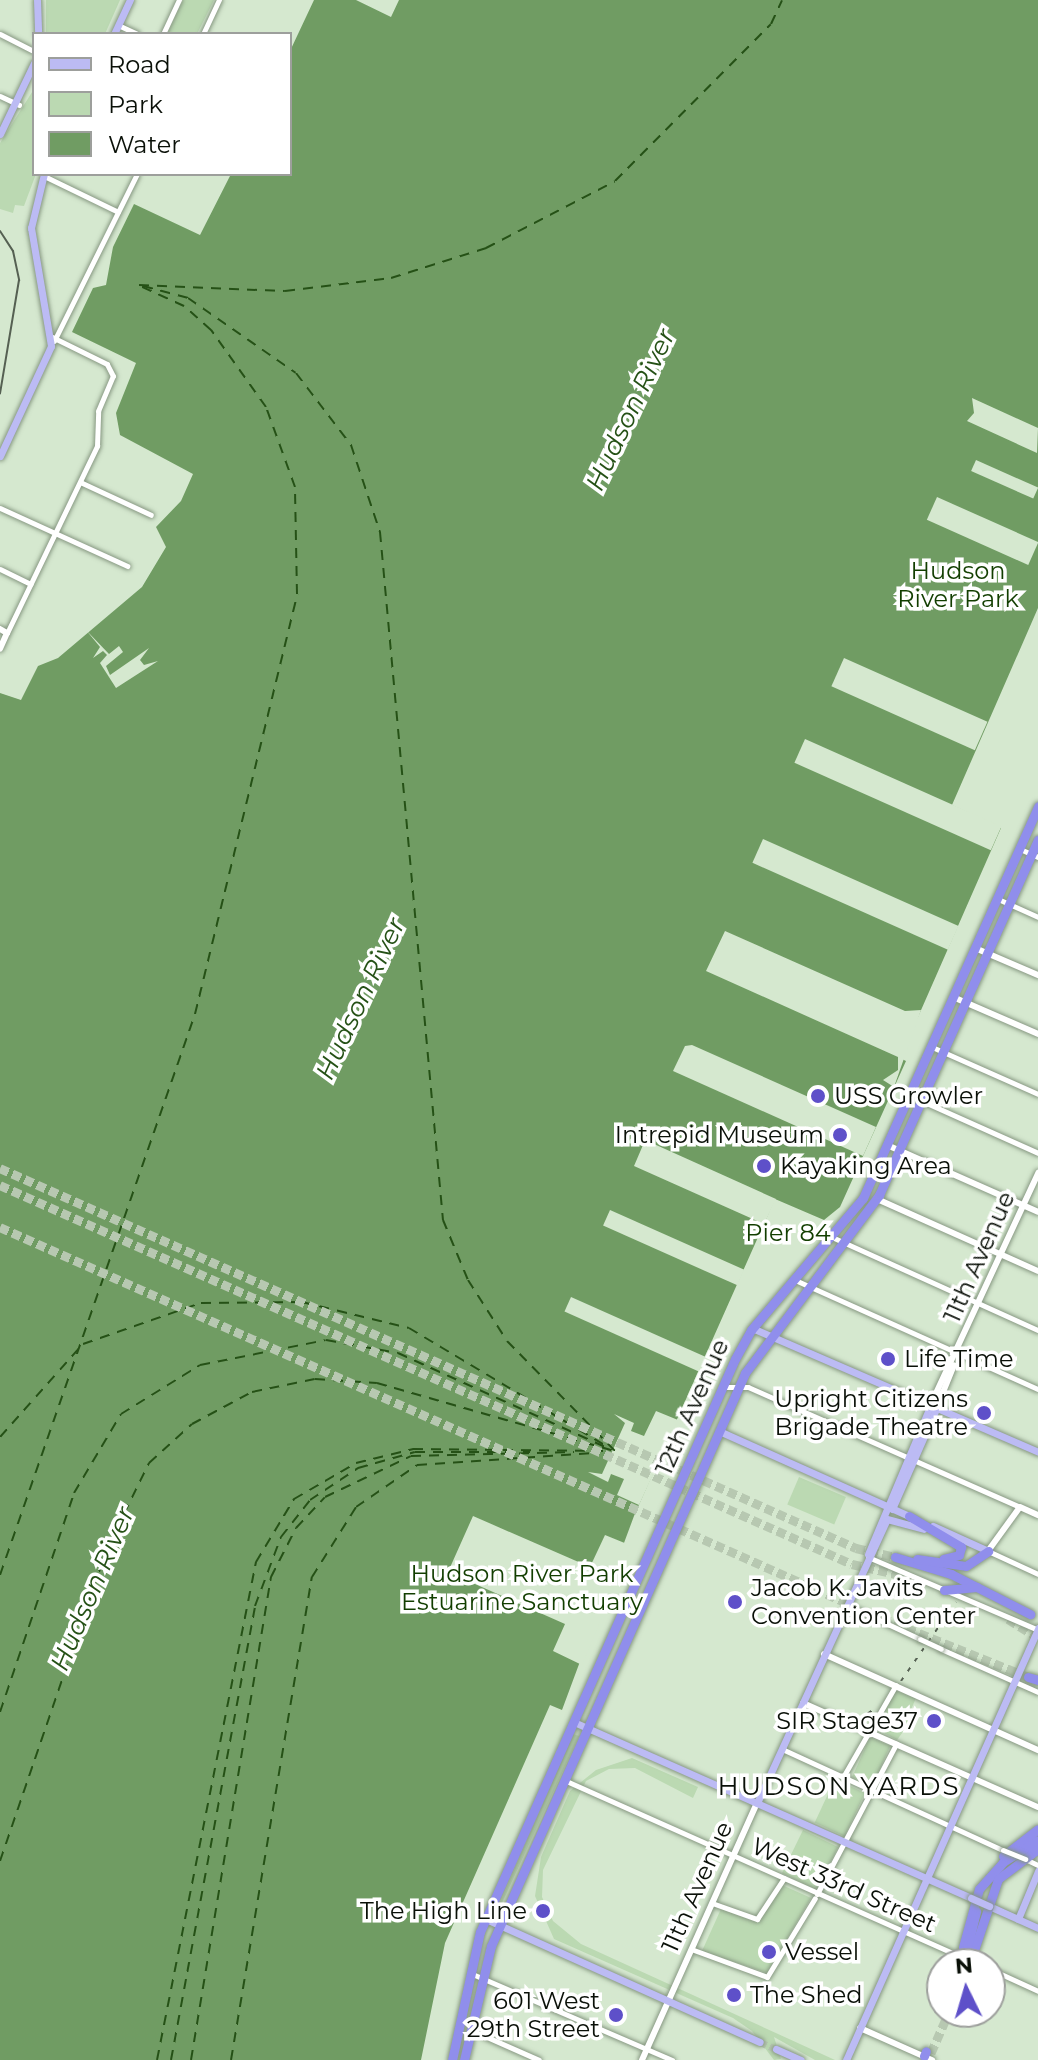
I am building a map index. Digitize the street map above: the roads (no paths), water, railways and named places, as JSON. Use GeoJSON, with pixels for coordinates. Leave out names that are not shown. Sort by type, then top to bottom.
{"type":"FeatureCollection","features":[{"type":"Feature","properties":{"kind":"highway","name":"12th Avenue"},"geometry":{"type":"LineString","coordinates":[[452,2060],[469,1973],[486,1919],[722,1388],[752,1328],[834,1238],[863,1198],[1038,806]]}},
{"type":"Feature","properties":{"kind":"highway","name":"12th Avenue"},"geometry":{"type":"LineString","coordinates":[[464,2060],[481,1976],[500,1925],[739,1385],[769,1333],[845,1244],[877,1199],[1009,904],[1035,855],[1038,840]]}},
{"type":"Feature","properties":{"kind":"highway"},"geometry":{"type":"LineString","coordinates":[[926,1058],[938,1064]]}},
{"type":"Feature","properties":{"kind":"highway"},"geometry":{"type":"LineString","coordinates":[[909,1516],[962,1549],[957,1556],[936,1560]]}},
{"type":"Feature","properties":{"kind":"highway"},"geometry":{"type":"LineString","coordinates":[[988,1551],[966,1566],[895,1557],[981,1587],[1030,1614]]}},
{"type":"Feature","properties":{"kind":"highway"},"geometry":{"type":"LineString","coordinates":[[646,1559],[657,1571]]}},
{"type":"Feature","properties":{"kind":"highway"},"geometry":{"type":"LineString","coordinates":[[944,1590],[981,1587]]}},
{"type":"Feature","properties":{"kind":"highway"},"geometry":{"type":"LineString","coordinates":[[620,1618],[635,1619]]}},
{"type":"Feature","properties":{"kind":"highway"},"geometry":{"type":"LineString","coordinates":[[961,1948],[979,1889],[995,1863],[1038,1829]]}},
{"type":"Feature","properties":{"kind":"highway"},"geometry":{"type":"LineString","coordinates":[[979,1889],[1038,1840]]}},
{"type":"Feature","properties":{"kind":"highway"},"geometry":{"type":"LineString","coordinates":[[967,1948],[978,1905],[999,1871],[1038,1849]]}},
{"type":"Feature","properties":{"kind":"highway"},"geometry":{"type":"LineString","coordinates":[[975,1948],[980,1907],[999,1871]]}},
{"type":"Feature","properties":{"kind":"main road"},"geometry":{"type":"LineString","coordinates":[[37,0],[38,32]]}},
{"type":"Feature","properties":{"kind":"main road"},"geometry":{"type":"LineString","coordinates":[[115,32],[130,0]]}},
{"type":"Feature","properties":{"kind":"main road"},"geometry":{"type":"LineString","coordinates":[[0,134],[19,105],[32,69]]}},
{"type":"Feature","properties":{"kind":"main road"},"geometry":{"type":"LineString","coordinates":[[0,456],[52,340],[31,228],[43,176]]}},
{"type":"Feature","properties":{"kind":"main road"},"geometry":{"type":"LineString","coordinates":[[0,649],[4,631]]}},
{"type":"Feature","properties":{"kind":"main road"},"geometry":{"type":"LineString","coordinates":[[975,948],[1038,975]]}},
{"type":"Feature","properties":{"kind":"main road"},"geometry":{"type":"LineString","coordinates":[[953,997],[1038,1034]]}},
{"type":"Feature","properties":{"kind":"main road"},"geometry":{"type":"LineString","coordinates":[[887,1145],[1038,1212]]}},
{"type":"Feature","properties":{"kind":"main road","name":"11th Avenue"},"geometry":{"type":"LineString","coordinates":[[642,2060],[1038,1173]]}},
{"type":"Feature","properties":{"kind":"main road"},"geometry":{"type":"LineString","coordinates":[[877,1199],[1038,1271]]}},
{"type":"Feature","properties":{"kind":"main road"},"geometry":{"type":"LineString","coordinates":[[752,1328],[1038,1452]]}},
{"type":"Feature","properties":{"kind":"main road"},"geometry":{"type":"LineString","coordinates":[[719,1431],[927,1530]]}},
{"type":"Feature","properties":{"kind":"main road"},"geometry":{"type":"LineString","coordinates":[[890,1510],[988,1551],[1020,1507],[1038,1515]]}},
{"type":"Feature","properties":{"kind":"main road"},"geometry":{"type":"LineString","coordinates":[[846,2060],[1038,1630]]}},
{"type":"Feature","properties":{"kind":"main road"},"geometry":{"type":"LineString","coordinates":[[824,1654],[1038,1750]]}},
{"type":"Feature","properties":{"kind":"main road"},"geometry":{"type":"LineString","coordinates":[[803,1703],[1038,1807]]}},
{"type":"Feature","properties":{"kind":"main road"},"geometry":{"type":"LineString","coordinates":[[574,1722],[1038,1928]]}},
{"type":"Feature","properties":{"kind":"main road"},"geometry":{"type":"LineString","coordinates":[[1018,1919],[1038,1868]]}},
{"type":"Feature","properties":{"kind":"main road"},"geometry":{"type":"LineString","coordinates":[[1031,1890],[1038,1882]]}},
{"type":"Feature","properties":{"kind":"main road"},"geometry":{"type":"LineString","coordinates":[[486,1919],[760,2042]]}},
{"type":"Feature","properties":{"kind":"main road"},"geometry":{"type":"LineString","coordinates":[[860,2028],[927,2057]]}},
{"type":"Feature","properties":{"kind":"main road"},"geometry":{"type":"LineString","coordinates":[[776,2049],[801,2060]]}},
{"type":"Feature","properties":{"kind":"street"},"geometry":{"type":"LineString","coordinates":[[164,32],[179,0]]}},
{"type":"Feature","properties":{"kind":"street"},"geometry":{"type":"LineString","coordinates":[[206,32],[219,0]]}},
{"type":"Feature","properties":{"kind":"street"},"geometry":{"type":"LineString","coordinates":[[118,25],[133,32]]}},
{"type":"Feature","properties":{"kind":"street"},"geometry":{"type":"LineString","coordinates":[[0,34],[32,50]]}},
{"type":"Feature","properties":{"kind":"street"},"geometry":{"type":"LineString","coordinates":[[0,96],[19,105]]}},
{"type":"Feature","properties":{"kind":"street"},"geometry":{"type":"LineString","coordinates":[[45,176],[118,212]]}},
{"type":"Feature","properties":{"kind":"street"},"geometry":{"type":"LineString","coordinates":[[4,631],[31,584],[98,444],[98,411],[113,373],[52,340],[136,176]]}},
{"type":"Feature","properties":{"kind":"street"},"geometry":{"type":"LineString","coordinates":[[80,482],[151,515]]}},
{"type":"Feature","properties":{"kind":"street"},"geometry":{"type":"LineString","coordinates":[[0,508],[127,566]]}},
{"type":"Feature","properties":{"kind":"street"},"geometry":{"type":"LineString","coordinates":[[0,569],[31,584]]}},
{"type":"Feature","properties":{"kind":"street"},"geometry":{"type":"LineString","coordinates":[[1019,848],[1035,855]]}},
{"type":"Feature","properties":{"kind":"street"},"geometry":{"type":"LineString","coordinates":[[997,898],[1038,917]]}},
{"type":"Feature","properties":{"kind":"street"},"geometry":{"type":"LineString","coordinates":[[931,1046],[1038,1094]]}},
{"type":"Feature","properties":{"kind":"street"},"geometry":{"type":"LineString","coordinates":[[922,1101],[1038,1153]]}},
{"type":"Feature","properties":{"kind":"street"},"geometry":{"type":"LineString","coordinates":[[834,1238],[1038,1330]]}},
{"type":"Feature","properties":{"kind":"street"},"geometry":{"type":"LineString","coordinates":[[795,1280],[1038,1389]]}},
{"type":"Feature","properties":{"kind":"street"},"geometry":{"type":"LineString","coordinates":[[722,1388],[739,1385],[1020,1507]]}},
{"type":"Feature","properties":{"kind":"street"},"geometry":{"type":"LineString","coordinates":[[988,1551],[1038,1574]]}},
{"type":"Feature","properties":{"kind":"street"},"geometry":{"type":"LineString","coordinates":[[867,1556],[1038,1630]]}},
{"type":"Feature","properties":{"kind":"street"},"geometry":{"type":"LineString","coordinates":[[846,1605],[1038,1692]]}},
{"type":"Feature","properties":{"kind":"street"},"geometry":{"type":"LineString","coordinates":[[843,1777],[896,1685]]}},
{"type":"Feature","properties":{"kind":"street"},"geometry":{"type":"LineString","coordinates":[[691,1949],[767,1977],[816,1896],[896,1744]]}},
{"type":"Feature","properties":{"kind":"street"},"geometry":{"type":"LineString","coordinates":[[782,1749],[1025,1859],[1038,1868]]}},
{"type":"Feature","properties":{"kind":"street","name":"West 33rd Street"},"geometry":{"type":"LineString","coordinates":[[564,1780],[784,1878],[816,1896],[951,1948]]}},
{"type":"Feature","properties":{"kind":"street"},"geometry":{"type":"LineString","coordinates":[[711,1902],[757,1919],[784,1878]]}},
{"type":"Feature","properties":{"kind":"street"},"geometry":{"type":"LineString","coordinates":[[469,1973],[672,2060]]}},
{"type":"Feature","properties":{"kind":"street"},"geometry":{"type":"LineString","coordinates":[[1006,1976],[1038,1991]]}},
{"type":"Feature","properties":{"kind":"street"},"geometry":{"type":"LineString","coordinates":[[470,2030],[539,2060]]}},
{"type":"Feature","properties":{"kind":"water","name":"Hudson River"},"geometry":{"type":"Polygon","coordinates":[[[314,0],[356,0],[391,17],[399,0],[1038,0],[1038,608],[952,805],[1001,828],[900,1058],[906,1061],[840,1207],[824,1220],[775,1199],[634,1516],[562,1710],[550,1705],[445,1943],[421,2060],[0,2060],[0,693],[21,700],[38,666],[58,658],[142,587],[166,547],[156,527],[181,501],[193,474],[120,435],[116,413],[136,363],[72,332],[93,288],[106,285],[113,247],[134,204],[200,235],[230,176],[292,176],[292,47],[314,0]]]}},
{"type":"Feature","properties":{"kind":"tunnel"},"geometry":{"type":"LineString","coordinates":[[0,1168],[856,1548],[895,1557]]}},
{"type":"Feature","properties":{"kind":"tunnel"},"geometry":{"type":"LineString","coordinates":[[0,1185],[852,1564],[914,1578]]}},
{"type":"Feature","properties":{"kind":"tunnel"},"geometry":{"type":"LineString","coordinates":[[0,1227],[856,1607]]}},
{"type":"Feature","properties":{"kind":"tunnel"},"geometry":{"type":"LineString","coordinates":[[869,1613],[1028,1677]]}},
{"type":"Feature","properties":{"kind":"tunnel"},"geometry":{"type":"LineString","coordinates":[[1008,1619],[1038,1638]]}},
{"type":"Feature","properties":{"kind":"tunnel"},"geometry":{"type":"LineString","coordinates":[[931,2053],[942,2028]]}},
{"type":"Feature","properties":{"kind":"tunnel"},"geometry":{"type":"LineString","coordinates":[[760,2042],[776,2049]]}},
{"type":"Feature","properties":{"kind":"tram line"},"geometry":{"type":"LineString","coordinates":[[0,231],[13,251],[19,280],[0,393]]}},
{"type":"Feature","properties":{"kind":"railway"},"geometry":{"type":"LineString","coordinates":[[901,1681],[956,1602]]}},
{"type":"Feature","properties":{"kind":"railway"},"geometry":{"type":"LineString","coordinates":[[858,1720],[877,1707]]}},
{"type":"Feature","properties":{"kind":"place","name":"USS Growler"},"geometry":{"type":"Point","coordinates":[818,1096]}},
{"type":"Feature","properties":{"kind":"place","name":"Intrepid Museum"},"geometry":{"type":"Point","coordinates":[840,1135]}},
{"type":"Feature","properties":{"kind":"place","name":"Kayaking Area"},"geometry":{"type":"Point","coordinates":[764,1166]}},
{"type":"Feature","properties":{"kind":"place","name":"Life Time"},"geometry":{"type":"Point","coordinates":[888,1359]}},
{"type":"Feature","properties":{"kind":"place","name":"Upright Citizens Brigade Theatre"},"geometry":{"type":"Point","coordinates":[984,1413]}},
{"type":"Feature","properties":{"kind":"place","name":"Jacob K. Javits Convention Center"},"geometry":{"type":"Point","coordinates":[735,1602]}},
{"type":"Feature","properties":{"kind":"place","name":"SIR Stage37"},"geometry":{"type":"Point","coordinates":[934,1721]}},
{"type":"Feature","properties":{"kind":"place","name":"The High Line"},"geometry":{"type":"Point","coordinates":[543,1911]}},
{"type":"Feature","properties":{"kind":"place","name":"Vessel"},"geometry":{"type":"Point","coordinates":[769,1952]}},
{"type":"Feature","properties":{"kind":"place","name":"The Shed"},"geometry":{"type":"Point","coordinates":[734,1995]}},
{"type":"Feature","properties":{"kind":"place","name":"601 West 29th Street"},"geometry":{"type":"Point","coordinates":[616,2015]}},
{"type":"Feature","properties":{"kind":"district","name":"HUDSON YARDS"},"geometry":{"type":"Point","coordinates":[839,1787]}},
{"type":"Feature","properties":{"kind":"park label","name":"Hudson River Park"},"geometry":{"type":"Point","coordinates":[958,585]}},
{"type":"Feature","properties":{"kind":"park label","name":"Pier 84"},"geometry":{"type":"Point","coordinates":[788,1233]}},
{"type":"Feature","properties":{"kind":"park label","name":"Hudson River Park Estuarine Sanctuary"},"geometry":{"type":"Point","coordinates":[522,1588]}}]}
